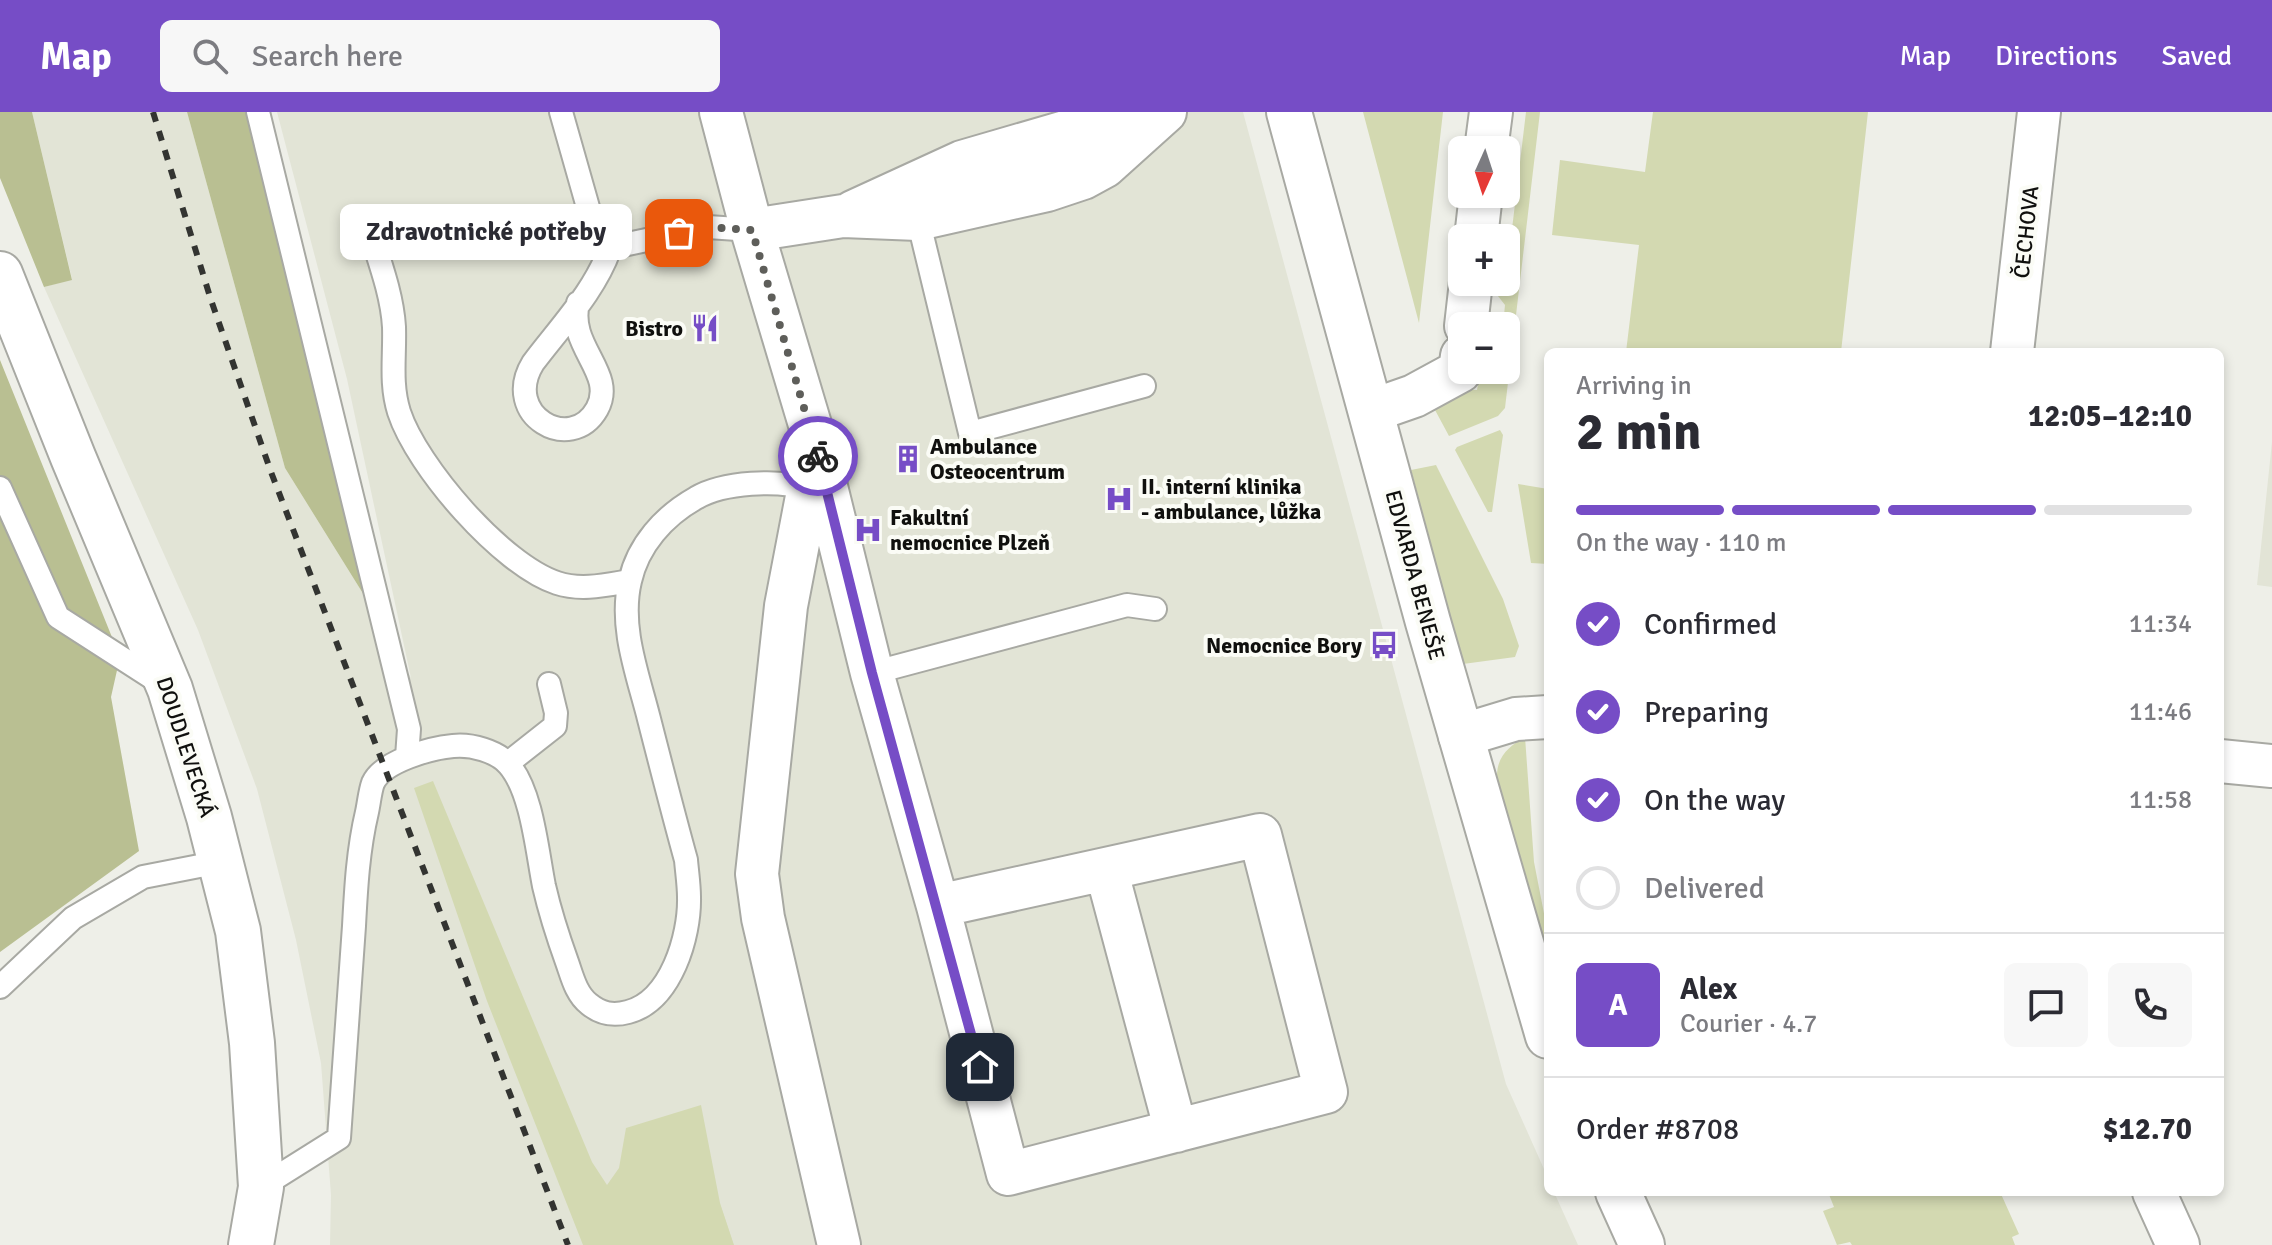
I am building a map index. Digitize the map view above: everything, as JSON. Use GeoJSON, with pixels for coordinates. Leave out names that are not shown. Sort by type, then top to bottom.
{"type":"FeatureCollection","features":[{"type":"Feature","properties":{"kind":"street"},"geometry":{"type":"LineString","coordinates":[[721,112],[752,230],[814,438],[872,673],[938,906],[1008,1174],[1326,1092],[1260,835],[938,906]]}},
{"type":"Feature","properties":{"kind":"street"},"geometry":{"type":"LineString","coordinates":[[843,216],[962,162],[1134,112]]}},
{"type":"Feature","properties":{"kind":"street"},"geometry":{"type":"LineString","coordinates":[[752,230],[843,216],[918,219],[1047,190],[1083,178],[1105,166],[1165,112]]}},
{"type":"Feature","properties":{"kind":"street","name":"EDVARDA BENEŠE"},"geometry":{"type":"LineString","coordinates":[[1289,112],[1460,736],[1544,1022]]}},
{"type":"Feature","properties":{"kind":"street"},"geometry":{"type":"LineString","coordinates":[[1488,136],[1491,112]]}},
{"type":"Feature","properties":{"kind":"street","name":"ČECHOVA"},"geometry":{"type":"LineString","coordinates":[[2012,348],[2039,112]]}},
{"type":"Feature","properties":{"kind":"street","name":"DOUDLEVECKÁ"},"geometry":{"type":"LineString","coordinates":[[0,274],[170,689],[238,931],[252,1043],[261,1187],[247,1244]]}},
{"type":"Feature","properties":{"kind":"street"},"geometry":{"type":"LineString","coordinates":[[1371,411],[1414,396],[1448,378]]}},
{"type":"Feature","properties":{"kind":"street"},"geometry":{"type":"LineString","coordinates":[[814,438],[815,454],[786,606],[757,874],[763,918],[839,1245]]}},
{"type":"Feature","properties":{"kind":"street"},"geometry":{"type":"LineString","coordinates":[[1460,736],[1516,719],[1544,717]]}},
{"type":"Feature","properties":{"kind":"street"},"geometry":{"type":"LineString","coordinates":[[2224,761],[2272,766]]}},
{"type":"Feature","properties":{"kind":"street"},"geometry":{"type":"LineString","coordinates":[[1106,869],[1176,1131]]}},
{"type":"Feature","properties":{"kind":"street"},"geometry":{"type":"LineString","coordinates":[[1620,1196],[1642,1245]]}},
{"type":"Feature","properties":{"kind":"street"},"geometry":{"type":"LineString","coordinates":[[2156,1196],[2178,1245]]}},
{"type":"Feature","properties":{"kind":"lane"},"geometry":{"type":"LineString","coordinates":[[258,112],[409,729],[407,757]]}},
{"type":"Feature","properties":{"kind":"lane"},"geometry":{"type":"LineString","coordinates":[[561,112],[597,239],[611,245],[623,245],[708,227],[752,230]]}},
{"type":"Feature","properties":{"kind":"lane"},"geometry":{"type":"LineString","coordinates":[[843,216],[930,197],[1070,159],[1113,139],[1158,112]]}},
{"type":"Feature","properties":{"kind":"lane"},"geometry":{"type":"LineString","coordinates":[[918,219],[970,433],[1144,386]]}},
{"type":"Feature","properties":{"kind":"lane"},"geometry":{"type":"LineString","coordinates":[[367,221],[394,327],[392,385],[400,414],[431,472],[454,501],[511,556],[538,574],[569,586],[594,587],[630,581]]}},
{"type":"Feature","properties":{"kind":"lane"},"geometry":{"type":"LineString","coordinates":[[578,303],[576,327],[585,351],[599,373],[601,399],[596,411],[586,421],[562,429],[550,427],[538,420],[524,400],[526,374],[607,260],[611,245]]}},
{"type":"Feature","properties":{"kind":"lane"},"geometry":{"type":"LineString","coordinates":[[261,1187],[339,1138],[359,847],[374,782],[384,769],[407,757],[454,746],[474,747],[508,763],[518,779],[527,805],[545,890],[573,981],[583,1000],[594,1009],[611,1015],[646,1006],[661,990],[674,969],[687,923],[689,898],[686,860],[626,627],[630,581],[645,544],[672,511],[704,493],[787,483],[808,489]]}},
{"type":"Feature","properties":{"kind":"lane"},"geometry":{"type":"LineString","coordinates":[[0,488],[58,617],[170,689]]}},
{"type":"Feature","properties":{"kind":"lane"},"geometry":{"type":"LineString","coordinates":[[872,673],[1127,605],[1155,609]]}},
{"type":"Feature","properties":{"kind":"lane"},"geometry":{"type":"LineString","coordinates":[[508,763],[555,726],[556,713],[549,684]]}},
{"type":"Feature","properties":{"kind":"lane"},"geometry":{"type":"LineString","coordinates":[[0,987],[73,918],[143,877],[220,862]]}},
{"type":"Feature","properties":{"kind":"shaded area","name":"Fakultní nemocnice Plzeň"},"geometry":{"type":"Polygon","coordinates":[[[32,112],[187,112],[285,468],[372,608],[411,678],[347,379],[277,112],[1243,112],[1506,1084],[1544,1169],[1544,1196],[1556,1196],[1578,1245],[330,1245],[331,1195],[321,1063],[296,940],[257,789],[198,630],[44,287],[72,279],[32,112]]]}},
{"type":"Feature","properties":{"kind":"shaded area"},"geometry":{"type":"Polygon","coordinates":[[[2272,442],[2272,587],[2257,585],[2272,442]]]}},
{"type":"Feature","properties":{"kind":"green space"},"geometry":{"type":"Polygon","coordinates":[[[0,112],[32,112],[72,280],[44,287],[0,178],[0,112]]]}},
{"type":"Feature","properties":{"kind":"green space"},"geometry":{"type":"Polygon","coordinates":[[[187,112],[258,112],[372,608],[285,468],[187,112]]]}},
{"type":"Feature","properties":{"kind":"green space"},"geometry":{"type":"Polygon","coordinates":[[[1363,112],[1443,112],[1419,323],[1363,112]]]}},
{"type":"Feature","properties":{"kind":"green space"},"geometry":{"type":"Polygon","coordinates":[[[1526,112],[1540,112],[1520,281],[1520,224],[1513,224],[1515,208],[1520,208],[1520,162],[1526,112]]]}},
{"type":"Feature","properties":{"kind":"green space"},"geometry":{"type":"Polygon","coordinates":[[[1653,112],[1868,112],[1841,348],[1626,348],[1639,245],[1552,235],[1560,160],[1645,172],[1653,112]]]}},
{"type":"Feature","properties":{"kind":"green space"},"geometry":{"type":"Polygon","coordinates":[[[1498,296],[1518,296],[1516,312],[1504,312],[1505,305],[1498,296]]]}},
{"type":"Feature","properties":{"kind":"green space"},"geometry":{"type":"Polygon","coordinates":[[[0,360],[120,657],[111,697],[139,851],[0,952],[0,360]]]}},
{"type":"Feature","properties":{"kind":"green space"},"geometry":{"type":"Polygon","coordinates":[[[1478,384],[1508,384],[1505,408],[1498,416],[1449,436],[1435,410],[1466,389],[1477,390],[1478,384]]]}},
{"type":"Feature","properties":{"kind":"green space"},"geometry":{"type":"Polygon","coordinates":[[[1500,430],[1503,435],[1492,512],[1488,512],[1455,450],[1500,430]]]}},
{"type":"Feature","properties":{"kind":"green space"},"geometry":{"type":"Polygon","coordinates":[[[1436,465],[1503,599],[1519,646],[1515,657],[1463,664],[1411,470],[1436,465]]]}},
{"type":"Feature","properties":{"kind":"green space"},"geometry":{"type":"Polygon","coordinates":[[[1518,484],[1544,488],[1544,564],[1531,563],[1518,484]]]}},
{"type":"Feature","properties":{"kind":"green space"},"geometry":{"type":"Polygon","coordinates":[[[1525,737],[1534,862],[1544,913],[1544,959],[1497,779],[1504,754],[1525,737]]]}},
{"type":"Feature","properties":{"kind":"green space"},"geometry":{"type":"Polygon","coordinates":[[[433,781],[592,1162],[607,1185],[619,1168],[626,1128],[701,1105],[720,1203],[734,1245],[583,1245],[487,1001],[414,788],[433,781]]]}},
{"type":"Feature","properties":{"kind":"green space"},"geometry":{"type":"Polygon","coordinates":[[[1830,1196],[2002,1196],[2019,1234],[2012,1237],[2015,1245],[1852,1245],[1850,1242],[1837,1245],[1823,1211],[1834,1207],[1830,1196]]]}},
{"type":"Feature","properties":{"kind":"railway"},"geometry":{"type":"LineString","coordinates":[[153,112],[211,300],[271,472],[568,1245]]}},
{"type":"Feature","properties":{"kind":"way so far"},"geometry":{"type":"LineString","coordinates":[[679,233],[708,227],[752,230],[818,456]]}},
{"type":"Feature","properties":{"kind":"place","name":"Zdravotnické potřeby"},"geometry":{"type":"Point","coordinates":[679,233]}},
{"type":"Feature","properties":{"kind":"place","name":"Bistro"},"geometry":{"type":"Point","coordinates":[705,328]}},
{"type":"Feature","properties":{"kind":"place","name":"Ambulance Osteocentrum"},"geometry":{"type":"Point","coordinates":[908,459]}},
{"type":"Feature","properties":{"kind":"place","name":"II. interní klinika - ambulance, lůžka"},"geometry":{"type":"Point","coordinates":[1119,499]}},
{"type":"Feature","properties":{"kind":"place","name":"Fakultní nemocnice Plzeň"},"geometry":{"type":"Point","coordinates":[868,530]}},
{"type":"Feature","properties":{"kind":"place","name":"Nemocnice Bory"},"geometry":{"type":"Point","coordinates":[1384,645]}},
{"type":"Feature","properties":{"kind":"route"},"geometry":{"type":"LineString","coordinates":[[818,456],[872,673],[980,1067]]}}]}
